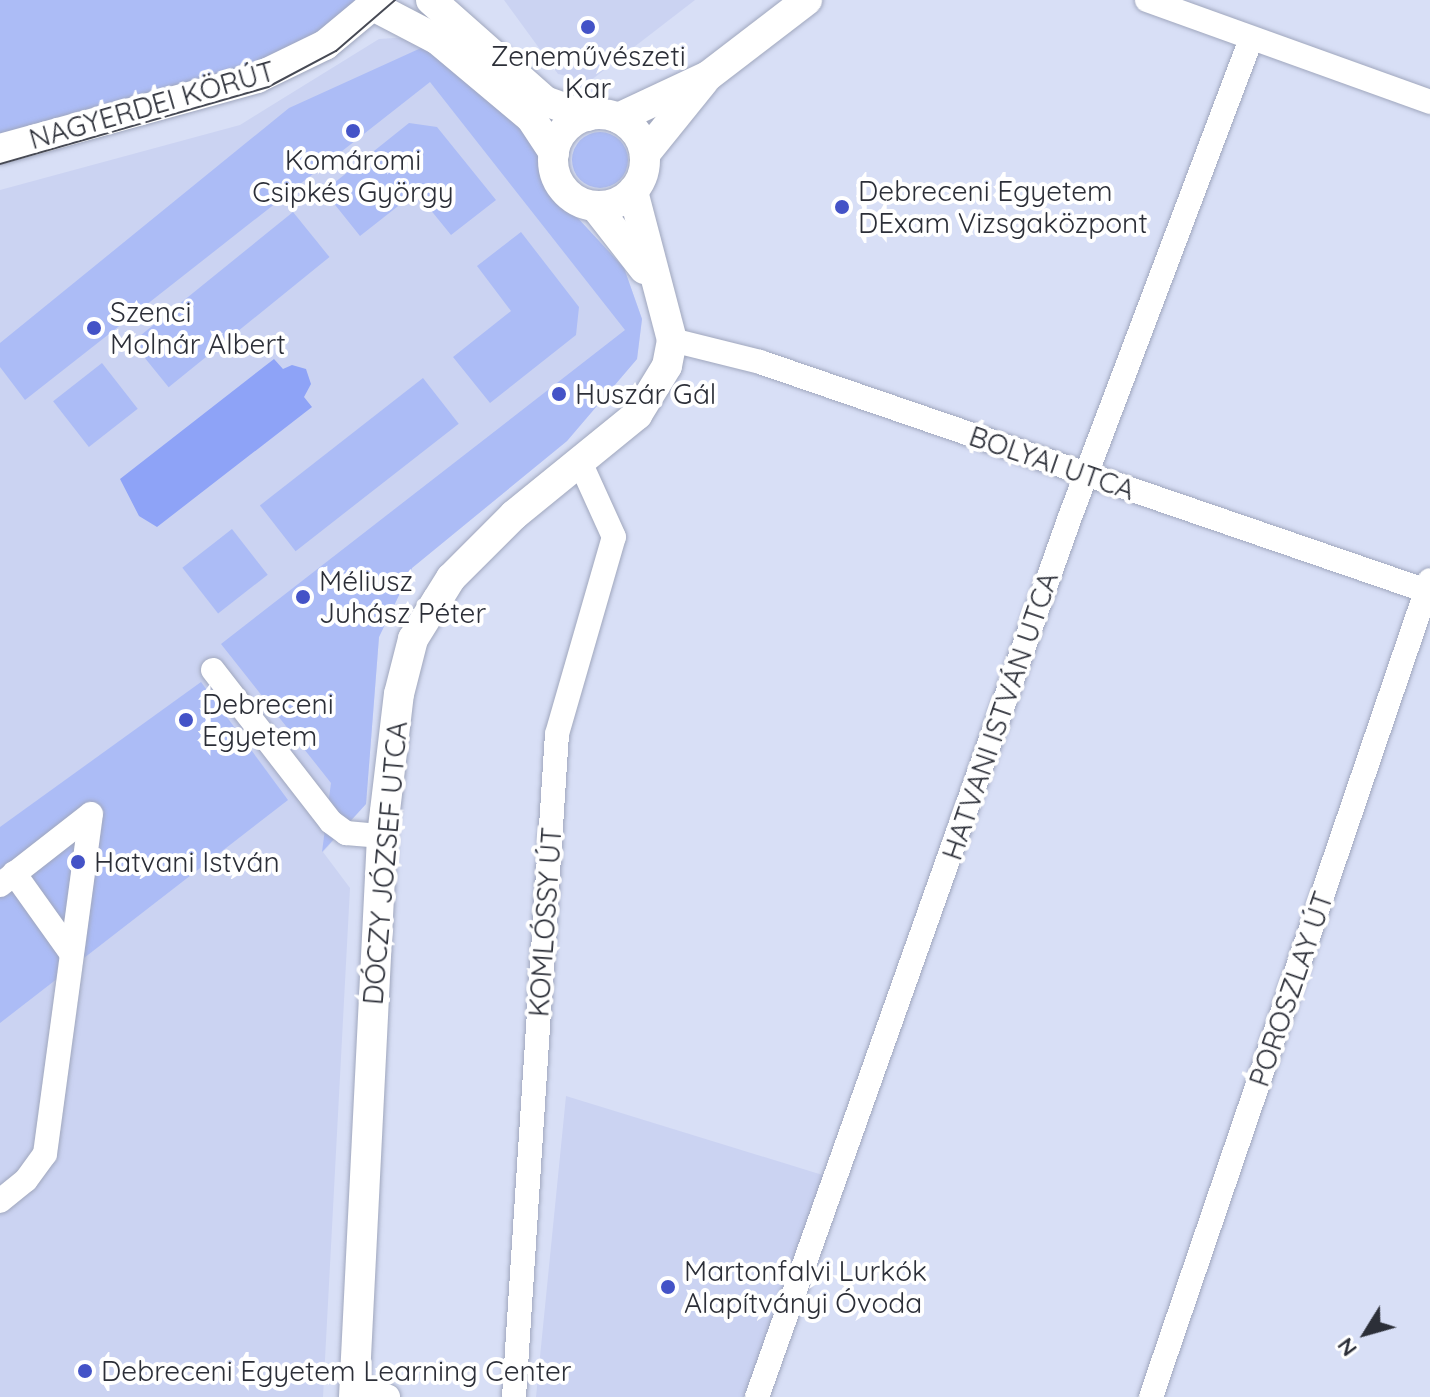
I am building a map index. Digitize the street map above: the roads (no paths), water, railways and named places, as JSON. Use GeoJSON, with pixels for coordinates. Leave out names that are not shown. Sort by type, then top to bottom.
{"type":"FeatureCollection","features":[{"type":"Feature","properties":{"kind":"street"},"geometry":{"type":"LineString","coordinates":[[431,0],[545,101],[587,116],[618,118],[708,76],[807,0]]}},
{"type":"Feature","properties":{"kind":"street"},"geometry":{"type":"LineString","coordinates":[[1147,0],[1430,102]]}},
{"type":"Feature","properties":{"kind":"street"},"geometry":{"type":"LineString","coordinates":[[376,3],[438,40],[531,118],[554,153],[556,174],[566,192],[595,206],[653,280]]}},
{"type":"Feature","properties":{"kind":"street","name":"NAGYERDEI KÖRÚT"},"geometry":{"type":"LineString","coordinates":[[0,149],[257,78],[325,45],[376,3]]}},
{"type":"Feature","properties":{"kind":"street","name":"HATVANI ISTVÁN UTCA"},"geometry":{"type":"LineString","coordinates":[[757,1397],[1086,475],[1251,39]]}},
{"type":"Feature","properties":{"kind":"street"},"geometry":{"type":"LineString","coordinates":[[645,154],[708,76]]}},
{"type":"Feature","properties":{"kind":"street"},"geometry":{"type":"LineString","coordinates":[[554,153],[569,126],[587,116]]}},
{"type":"Feature","properties":{"kind":"street"},"geometry":{"type":"LineString","coordinates":[[595,206],[616,203],[633,191],[643,175],[645,154],[636,132],[618,118]]}},
{"type":"Feature","properties":{"kind":"street"},"geometry":{"type":"LineString","coordinates":[[633,191],[653,280],[672,340]]}},
{"type":"Feature","properties":{"kind":"street","name":"BOLYAI UTCA"},"geometry":{"type":"LineString","coordinates":[[672,340],[760,362],[1086,475],[1429,587]]}},
{"type":"Feature","properties":{"kind":"street","name":"DÓCZY JÓZSEF UTCA"},"geometry":{"type":"LineString","coordinates":[[354,1391],[382,836],[399,694],[413,639],[451,578],[480,545],[637,415],[667,366],[672,340]]}},
{"type":"Feature","properties":{"kind":"street","name":"KOMLÓSSY ÚT"},"geometry":{"type":"LineString","coordinates":[[514,1397],[557,734],[614,537],[580,462]]}},
{"type":"Feature","properties":{"kind":"street","name":"POROSZLAY ÚT"},"geometry":{"type":"LineString","coordinates":[[1151,1397],[1429,587]]}},
{"type":"Feature","properties":{"kind":"street"},"geometry":{"type":"LineString","coordinates":[[213,670],[331,822],[346,833],[382,836]]}},
{"type":"Feature","properties":{"kind":"street"},"geometry":{"type":"LineString","coordinates":[[0,1201],[26,1180],[45,1154],[91,814],[7,879],[71,953]]}},
{"type":"Feature","properties":{"kind":"street"},"geometry":{"type":"LineString","coordinates":[[354,1391],[388,1397]]}},
{"type":"Feature","properties":{"kind":"tram line"},"geometry":{"type":"LineString","coordinates":[[0,164],[268,87],[336,51],[395,0]]}},
{"type":"Feature","properties":{"kind":"place","name":"Zeneművészeti Kar"},"geometry":{"type":"Point","coordinates":[588,27]}},
{"type":"Feature","properties":{"kind":"place","name":"Komáromi Csipkés György"},"geometry":{"type":"Point","coordinates":[353,131]}},
{"type":"Feature","properties":{"kind":"place","name":"Debreceni Egyetem DExam Vizsgaközpont"},"geometry":{"type":"Point","coordinates":[842,207]}},
{"type":"Feature","properties":{"kind":"place","name":"Szenci Molnár Albert"},"geometry":{"type":"Point","coordinates":[94,328]}},
{"type":"Feature","properties":{"kind":"place","name":"Huszár Gál"},"geometry":{"type":"Point","coordinates":[559,394]}},
{"type":"Feature","properties":{"kind":"place","name":"Méliusz Juhász Péter"},"geometry":{"type":"Point","coordinates":[303,597]}},
{"type":"Feature","properties":{"kind":"place","name":"Debreceni Egyetem"},"geometry":{"type":"Point","coordinates":[186,720]}},
{"type":"Feature","properties":{"kind":"place","name":"Hatvani István"},"geometry":{"type":"Point","coordinates":[78,862]}},
{"type":"Feature","properties":{"kind":"place","name":"Martonfalvi Lurkók Alapítványi Óvoda"},"geometry":{"type":"Point","coordinates":[668,1287]}},
{"type":"Feature","properties":{"kind":"place","name":"Debreceni Egyetem Learning Center"},"geometry":{"type":"Point","coordinates":[85,1371]}}]}
